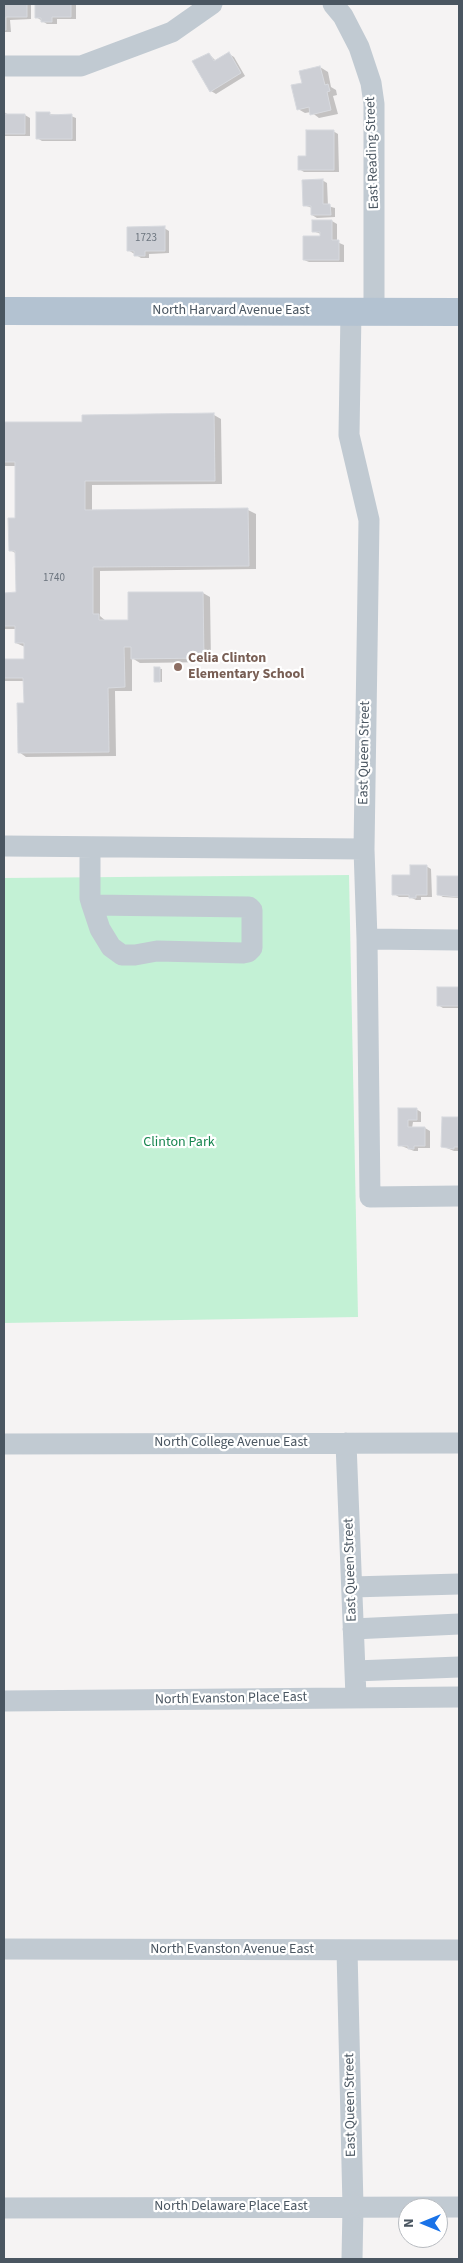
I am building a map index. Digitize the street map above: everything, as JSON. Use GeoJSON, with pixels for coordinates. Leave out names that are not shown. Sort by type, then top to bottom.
{"type":"FeatureCollection","features":[{"type":"Feature","properties":{"kind":"main road","name":"North Harvard Avenue East"},"geometry":{"type":"LineString","coordinates":[[4,311],[459,312]]}},
{"type":"Feature","properties":{"kind":"street"},"geometry":{"type":"LineString","coordinates":[[4,66],[81,66],[172,32],[212,4]]}},
{"type":"Feature","properties":{"kind":"street","name":"East Reading Street"},"geometry":{"type":"LineString","coordinates":[[333,4],[343,16],[359,47],[371,83],[374,104],[362,311]]}},
{"type":"Feature","properties":{"kind":"street","name":"East Queen Street"},"geometry":{"type":"LineString","coordinates":[[362,311],[349,435],[369,520],[364,849],[370,1197],[459,1196]]}},
{"type":"Feature","properties":{"kind":"street"},"geometry":{"type":"LineString","coordinates":[[4,846],[364,849]]}},
{"type":"Feature","properties":{"kind":"street"},"geometry":{"type":"LineString","coordinates":[[90,847],[90,898],[92,905],[100,929],[111,947],[122,955],[135,956],[156,951],[243,953],[248,952],[252,948],[252,910],[244,905],[92,905]]}},
{"type":"Feature","properties":{"kind":"street"},"geometry":{"type":"LineString","coordinates":[[367,939],[459,940]]}},
{"type":"Feature","properties":{"kind":"street","name":"East Queen Street"},"geometry":{"type":"LineString","coordinates":[[346,1443],[356,1697]]}},
{"type":"Feature","properties":{"kind":"street","name":"North College Avenue East"},"geometry":{"type":"LineString","coordinates":[[4,1444],[459,1443]]}},
{"type":"Feature","properties":{"kind":"street"},"geometry":{"type":"LineString","coordinates":[[352,1587],[459,1584]]}},
{"type":"Feature","properties":{"kind":"street"},"geometry":{"type":"LineString","coordinates":[[354,1629],[459,1624]]}},
{"type":"Feature","properties":{"kind":"street"},"geometry":{"type":"LineString","coordinates":[[355,1670],[459,1667]]}},
{"type":"Feature","properties":{"kind":"street","name":"North Evanston Place East"},"geometry":{"type":"LineString","coordinates":[[4,1701],[459,1697]]}},
{"type":"Feature","properties":{"kind":"street","name":"North Evanston Avenue East"},"geometry":{"type":"LineString","coordinates":[[4,1949],[459,1950]]}},
{"type":"Feature","properties":{"kind":"street","name":"East Queen Street"},"geometry":{"type":"LineString","coordinates":[[347,1950],[354,2207],[352,2259]]}},
{"type":"Feature","properties":{"kind":"street","name":"North Delaware Place East"},"geometry":{"type":"LineString","coordinates":[[4,2208],[459,2207]]}},
{"type":"Feature","properties":{"kind":"green space","name":"Clinton Park"},"geometry":{"type":"Polygon","coordinates":[[[349,875],[358,1317],[4,1323],[4,878],[349,875]]]}},
{"type":"Feature","properties":{"kind":"building"},"geometry":{"type":"Polygon","coordinates":[[[4,4],[27,4],[27,17],[6,17],[6,30],[4,30],[4,4]]]}},
{"type":"Feature","properties":{"kind":"building"},"geometry":{"type":"Polygon","coordinates":[[[35,4],[71,4],[71,17],[52,17],[52,22],[41,22],[41,18],[35,18],[35,4]]]}},
{"type":"Feature","properties":{"kind":"building"},"geometry":{"type":"Polygon","coordinates":[[[229,52],[241,73],[210,92],[192,61],[209,53],[214,61],[229,52]]]}},
{"type":"Feature","properties":{"kind":"building"},"geometry":{"type":"Polygon","coordinates":[[[320,66],[325,85],[328,84],[330,91],[327,92],[331,110],[310,115],[309,107],[297,110],[291,85],[302,83],[299,71],[320,66]]]}},
{"type":"Feature","properties":{"kind":"building"},"geometry":{"type":"Polygon","coordinates":[[[36,112],[50,112],[50,115],[72,114],[72,139],[36,139],[36,112]]]}},
{"type":"Feature","properties":{"kind":"building"},"geometry":{"type":"Polygon","coordinates":[[[4,114],[25,114],[25,134],[4,134],[4,114]]]}},
{"type":"Feature","properties":{"kind":"building"},"geometry":{"type":"Polygon","coordinates":[[[306,130],[334,130],[334,170],[298,170],[298,156],[306,156],[306,130]]]}},
{"type":"Feature","properties":{"kind":"building"},"geometry":{"type":"Polygon","coordinates":[[[323,179],[323,204],[330,204],[331,215],[311,215],[311,206],[303,206],[302,180],[323,179]]]}},
{"type":"Feature","properties":{"kind":"building"},"geometry":{"type":"Polygon","coordinates":[[[312,220],[332,220],[332,240],[339,240],[339,260],[303,260],[303,236],[320,236],[320,232],[312,232],[312,220]]]}},
{"type":"Feature","properties":{"kind":"building"},"geometry":{"type":"Polygon","coordinates":[[[165,226],[165,251],[145,251],[145,256],[134,256],[134,251],[127,251],[127,227],[165,226]]]}},
{"type":"Feature","properties":{"kind":"building"},"geometry":{"type":"Polygon","coordinates":[[[214,413],[215,481],[85,481],[85,510],[248,508],[249,566],[93,567],[93,614],[99,614],[99,620],[128,620],[128,592],[203,592],[204,658],[131,659],[131,647],[124,647],[125,687],[108,688],[109,752],[18,753],[17,703],[24,703],[23,678],[4,678],[4,659],[24,659],[24,643],[15,643],[15,626],[4,626],[4,593],[16,592],[15,551],[9,551],[8,518],[15,518],[15,462],[4,462],[4,422],[82,422],[82,415],[214,413]]]}},
{"type":"Feature","properties":{"kind":"building"},"geometry":{"type":"Polygon","coordinates":[[[154,667],[160,667],[160,682],[154,682],[154,667]]]}},
{"type":"Feature","properties":{"kind":"building"},"geometry":{"type":"Polygon","coordinates":[[[410,865],[427,865],[427,895],[416,895],[416,898],[409,898],[409,895],[392,895],[392,875],[410,875],[410,865]]]}},
{"type":"Feature","properties":{"kind":"building"},"geometry":{"type":"Polygon","coordinates":[[[437,876],[459,876],[459,897],[437,895],[437,876]]]}},
{"type":"Feature","properties":{"kind":"building"},"geometry":{"type":"Polygon","coordinates":[[[437,987],[459,987],[459,1006],[437,1006],[437,987]]]}},
{"type":"Feature","properties":{"kind":"building"},"geometry":{"type":"Polygon","coordinates":[[[398,1108],[417,1108],[417,1120],[408,1120],[408,1127],[425,1127],[425,1146],[414,1146],[414,1149],[408,1149],[408,1146],[398,1146],[398,1108]]]}},
{"type":"Feature","properties":{"kind":"building"},"geometry":{"type":"Polygon","coordinates":[[[442,1117],[458,1117],[459,1147],[454,1147],[454,1149],[441,1147],[442,1117]]]}},
{"type":"Feature","properties":{"kind":"place","name":"Celia Clinton Elementary School"},"geometry":{"type":"Point","coordinates":[178,667]}}]}
